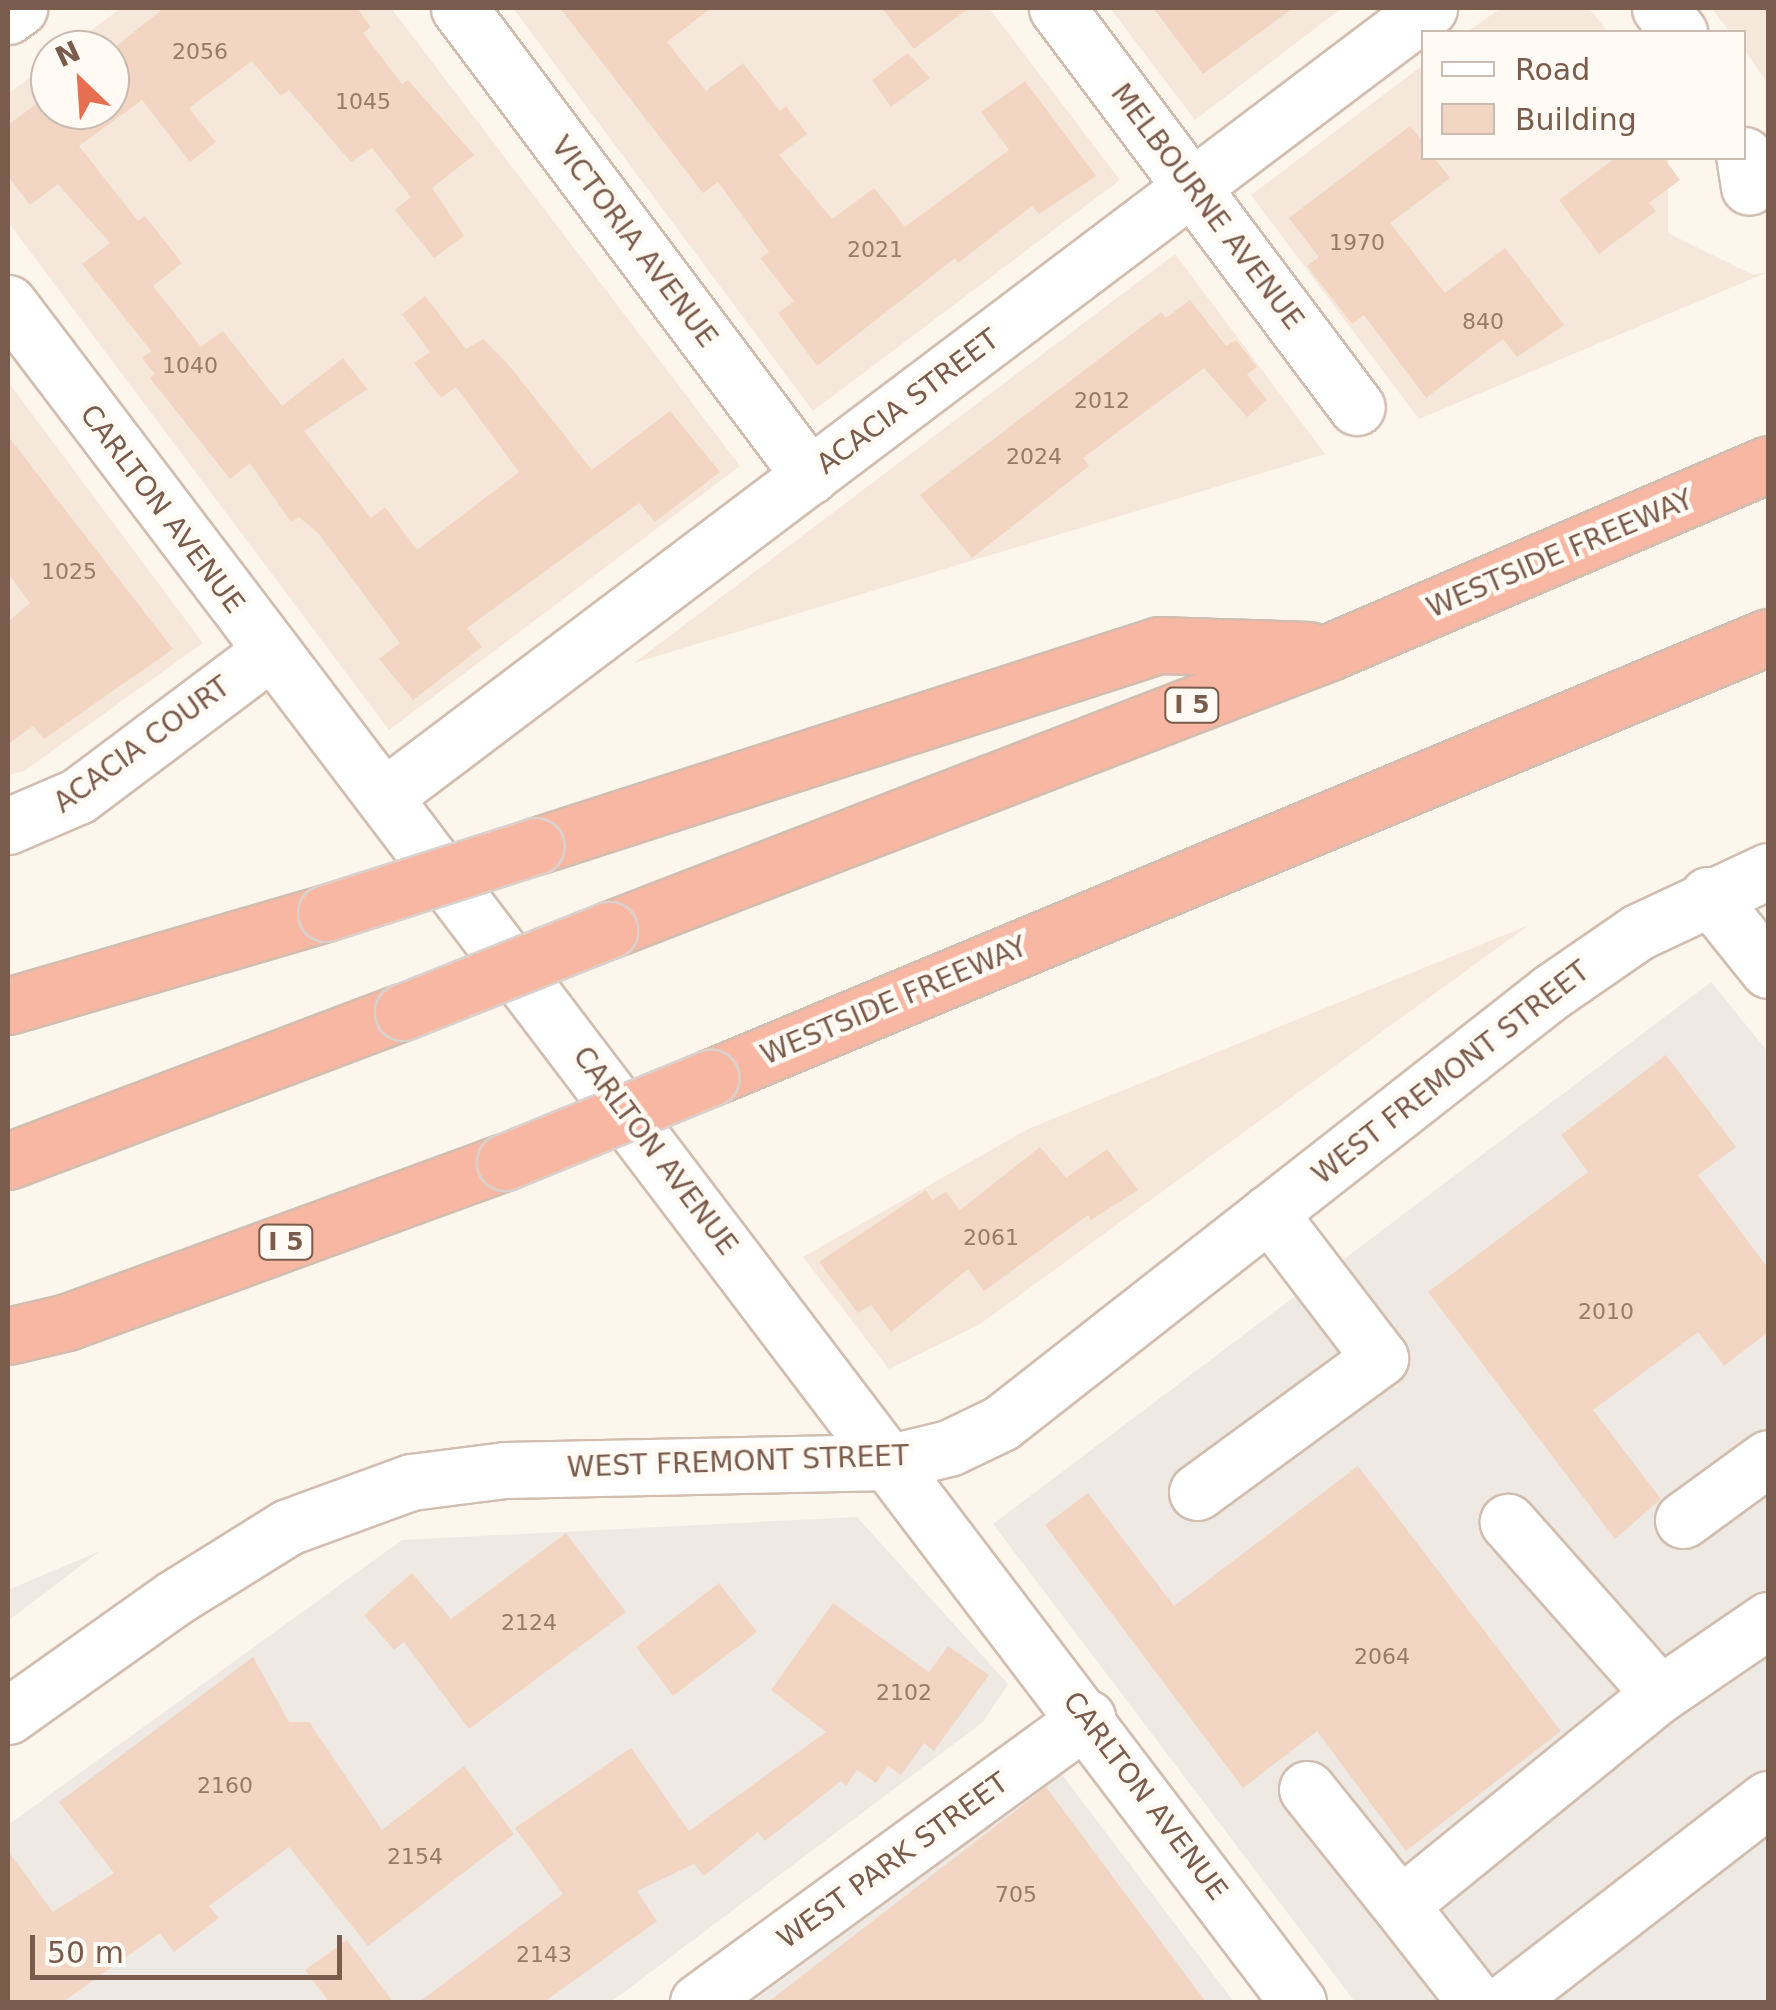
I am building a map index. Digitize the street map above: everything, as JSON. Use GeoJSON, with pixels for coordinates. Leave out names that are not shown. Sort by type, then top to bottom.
{"type":"FeatureCollection","features":[{"type":"Feature","properties":{"kind":"highway","name":"WESTSIDE FREEWAY"},"geometry":{"type":"LineString","coordinates":[[8,1161],[1332,651],[1768,464]]}},
{"type":"Feature","properties":{"kind":"highway","name":"WESTSIDE FREEWAY"},"geometry":{"type":"LineString","coordinates":[[8,1336],[67,1322],[505,1162],[1768,637]]}},
{"type":"Feature","properties":{"kind":"highway"},"geometry":{"type":"LineString","coordinates":[[8,1006],[326,912],[1158,645],[1332,651]]}},
{"type":"Feature","properties":{"kind":"highway"},"geometry":{"type":"LineString","coordinates":[[8,1364],[67,1322]]}},
{"type":"Feature","properties":{"kind":"street"},"geometry":{"type":"LineString","coordinates":[[8,16],[19,8]]}},
{"type":"Feature","properties":{"kind":"street","name":"VICTORIA AVENUE"},"geometry":{"type":"LineString","coordinates":[[459,8],[810,476]]}},
{"type":"Feature","properties":{"kind":"street","name":"MELBOURNE AVENUE"},"geometry":{"type":"LineString","coordinates":[[1056,8],[1357,407]]}},
{"type":"Feature","properties":{"kind":"street","name":"ACACIA STREET"},"geometry":{"type":"LineString","coordinates":[[386,795],[1430,8]]}},
{"type":"Feature","properties":{"kind":"street"},"geometry":{"type":"LineString","coordinates":[[1660,8],[1677,30]]}},
{"type":"Feature","properties":{"kind":"street","name":"CARLTON AVENUE"},"geometry":{"type":"LineString","coordinates":[[8,303],[270,652],[386,795],[1088,1718],[1298,2002]]}},
{"type":"Feature","properties":{"kind":"street","name":"ACACIA COURT"},"geometry":{"type":"LineString","coordinates":[[8,826],[78,796],[270,652]]}},
{"type":"Feature","properties":{"kind":"street","name":"WEST FREMONT STREET"},"geometry":{"type":"LineString","coordinates":[[8,1716],[174,1598],[288,1527],[411,1482],[505,1470],[891,1462],[949,1448],[1000,1423],[1551,992],[1638,932],[1708,895],[1768,870]]}},
{"type":"Feature","properties":{"kind":"street"},"geometry":{"type":"LineString","coordinates":[[1708,895],[1768,970]]}},
{"type":"Feature","properties":{"kind":"street"},"geometry":{"type":"LineString","coordinates":[[1198,1492],[1380,1358],[1270,1213]]}},
{"type":"Feature","properties":{"kind":"street"},"geometry":{"type":"LineString","coordinates":[[1682,1520],[1768,1458]]}},
{"type":"Feature","properties":{"kind":"street"},"geometry":{"type":"LineString","coordinates":[[1508,1522],[1660,1694]]}},
{"type":"Feature","properties":{"kind":"street"},"geometry":{"type":"LineString","coordinates":[[1400,1904],[1660,1694],[1768,1620]]}},
{"type":"Feature","properties":{"kind":"street","name":"WEST PARK STREET"},"geometry":{"type":"LineString","coordinates":[[698,2002],[1088,1718]]}},
{"type":"Feature","properties":{"kind":"street"},"geometry":{"type":"LineString","coordinates":[[1307,1789],[1476,2002]]}},
{"type":"Feature","properties":{"kind":"street"},"geometry":{"type":"LineString","coordinates":[[1505,2002],[1768,1799]]}},
{"type":"Feature","properties":{"kind":"shaded area"},"geometry":{"type":"Polygon","coordinates":[[[121,8],[391,8],[740,466],[389,730],[8,222],[8,94],[30,77],[30,130],[130,130],[130,30],[92,30],[121,8]]]}},
{"type":"Feature","properties":{"kind":"shaded area"},"geometry":{"type":"Polygon","coordinates":[[[513,8],[989,8],[1120,180],[813,411],[513,8]]]}},
{"type":"Feature","properties":{"kind":"shaded area"},"geometry":{"type":"Polygon","coordinates":[[[1110,8],[1342,8],[1195,120],[1110,8]]]}},
{"type":"Feature","properties":{"kind":"shaded area"},"geometry":{"type":"Polygon","coordinates":[[[1501,8],[1589,8],[1606,30],[1470,30],[1501,8]]]}},
{"type":"Feature","properties":{"kind":"shaded area"},"geometry":{"type":"Polygon","coordinates":[[[1711,8],[1768,8],[1768,83],[1746,53],[1746,30],[1728,30],[1711,8]]]}},
{"type":"Feature","properties":{"kind":"shaded area"},"geometry":{"type":"Polygon","coordinates":[[[1421,67],[1421,160],[1668,160],[1668,233],[1753,275],[1768,272],[1419,419],[1251,195],[1421,67]]]}},
{"type":"Feature","properties":{"kind":"shaded area"},"geometry":{"type":"Polygon","coordinates":[[[1175,254],[1325,454],[634,663],[1175,254]]]}},
{"type":"Feature","properties":{"kind":"shaded area"},"geometry":{"type":"Polygon","coordinates":[[[8,382],[203,643],[24,771],[8,775],[8,382]]]}},
{"type":"Feature","properties":{"kind":"shaded area"},"geometry":{"type":"Polygon","coordinates":[[[1529,925],[980,1324],[889,1369],[803,1257],[1028,1129],[1529,925]]]}},
{"type":"Feature","properties":{"kind":"shaded area"},"geometry":{"type":"Polygon","coordinates":[[[1711,982],[1768,1052],[1768,2002],[1355,2002],[993,1524],[1711,982]]]}},
{"type":"Feature","properties":{"kind":"shaded area"},"geometry":{"type":"Polygon","coordinates":[[[857,1517],[1008,1684],[983,1722],[611,2002],[8,2002],[8,1825],[402,1540],[857,1517]]]}},
{"type":"Feature","properties":{"kind":"shaded area"},"geometry":{"type":"Polygon","coordinates":[[[100,1551],[8,1621],[8,1590],[100,1551]]]}},
{"type":"Feature","properties":{"kind":"shaded area"},"geometry":{"type":"Polygon","coordinates":[[[1060,1772],[1234,2002],[752,2002],[1060,1772]]]}},
{"type":"Feature","properties":{"kind":"building"},"geometry":{"type":"Polygon","coordinates":[[[164,8],[357,8],[371,27],[363,33],[402,84],[408,80],[474,155],[432,188],[464,236],[434,258],[395,210],[411,197],[372,148],[351,162],[289,90],[281,96],[252,61],[189,108],[216,142],[190,162],[142,100],[130,109],[130,35],[164,8]]]}},
{"type":"Feature","properties":{"kind":"building"},"geometry":{"type":"Polygon","coordinates":[[[560,8],[711,8],[667,42],[706,91],[743,63],[780,111],[786,106],[807,134],[779,155],[832,219],[874,188],[905,227],[1009,150],[981,112],[1025,81],[1096,176],[1039,214],[1032,206],[958,263],[955,258],[817,366],[778,313],[794,301],[760,258],[769,252],[718,182],[703,193],[560,8]]]}},
{"type":"Feature","properties":{"kind":"building"},"geometry":{"type":"Polygon","coordinates":[[[882,8],[969,8],[914,49],[882,8]]]}},
{"type":"Feature","properties":{"kind":"building"},"geometry":{"type":"Polygon","coordinates":[[[1153,8],[1293,8],[1203,74],[1153,8]]]}},
{"type":"Feature","properties":{"kind":"building"},"geometry":{"type":"Polygon","coordinates":[[[908,53],[930,78],[891,107],[872,80],[908,53]]]}},
{"type":"Feature","properties":{"kind":"building"},"geometry":{"type":"Polygon","coordinates":[[[30,109],[30,130],[101,130],[79,146],[138,221],[145,216],[182,263],[153,286],[201,347],[223,331],[282,406],[343,358],[367,389],[304,431],[371,518],[385,507],[417,550],[519,472],[456,387],[441,398],[414,363],[430,352],[402,314],[425,296],[466,349],[483,339],[507,363],[592,470],[670,411],[720,472],[655,522],[639,503],[467,628],[482,647],[413,700],[379,659],[400,643],[319,534],[299,517],[291,522],[250,463],[230,479],[150,378],[155,374],[142,358],[151,351],[82,264],[110,243],[58,184],[30,205],[8,176],[8,125],[30,109]]]}},
{"type":"Feature","properties":{"kind":"building"},"geometry":{"type":"Polygon","coordinates":[[[1410,126],[1421,139],[1421,160],[1436,160],[1450,178],[1390,223],[1445,293],[1505,248],[1564,325],[1517,357],[1503,339],[1426,398],[1364,315],[1352,324],[1307,266],[1319,257],[1289,218],[1410,126]]]}},
{"type":"Feature","properties":{"kind":"building"},"geometry":{"type":"Polygon","coordinates":[[[1612,160],[1665,160],[1680,180],[1649,203],[1656,211],[1599,254],[1559,200],[1612,160]]]}},
{"type":"Feature","properties":{"kind":"building"},"geometry":{"type":"Polygon","coordinates":[[[1190,300],[1226,346],[1236,340],[1257,367],[1247,374],[1267,400],[1247,417],[1204,368],[1083,458],[1089,466],[972,558],[920,495],[1161,312],[1166,318],[1190,300]]]}},
{"type":"Feature","properties":{"kind":"building"},"geometry":{"type":"Polygon","coordinates":[[[8,436],[173,649],[44,739],[33,726],[8,744],[8,622],[30,603],[8,573],[8,436]]]}},
{"type":"Feature","properties":{"kind":"building"},"geometry":{"type":"Polygon","coordinates":[[[1666,1055],[1736,1147],[1698,1175],[1768,1268],[1768,1332],[1724,1366],[1698,1332],[1593,1410],[1661,1499],[1615,1539],[1428,1292],[1588,1172],[1561,1135],[1666,1055]]]}},
{"type":"Feature","properties":{"kind":"building"},"geometry":{"type":"Polygon","coordinates":[[[1040,1147],[1066,1178],[1107,1149],[1138,1190],[1091,1220],[1088,1215],[984,1291],[968,1269],[891,1332],[871,1305],[858,1313],[819,1262],[926,1190],[932,1200],[946,1192],[960,1210],[1040,1147]]]}},
{"type":"Feature","properties":{"kind":"building"},"geometry":{"type":"Polygon","coordinates":[[[1358,1466],[1561,1731],[1406,1851],[1317,1731],[1243,1788],[1045,1525],[1088,1493],[1174,1606],[1358,1466]]]}},
{"type":"Feature","properties":{"kind":"building"},"geometry":{"type":"Polygon","coordinates":[[[566,1533],[626,1612],[469,1729],[404,1642],[394,1650],[364,1615],[412,1573],[451,1619],[566,1533]]]}},
{"type":"Feature","properties":{"kind":"building"},"geometry":{"type":"Polygon","coordinates":[[[719,1583],[757,1632],[673,1696],[636,1647],[719,1583]]]}},
{"type":"Feature","properties":{"kind":"building"},"geometry":{"type":"Polygon","coordinates":[[[833,1603],[929,1672],[948,1646],[989,1675],[934,1751],[924,1743],[901,1775],[888,1766],[876,1783],[857,1770],[846,1786],[841,1781],[765,1841],[758,1832],[704,1876],[694,1864],[637,1891],[657,1921],[544,2002],[419,2002],[563,1894],[515,1828],[631,1748],[689,1831],[826,1732],[771,1690],[833,1603]]]}},
{"type":"Feature","properties":{"kind":"building"},"geometry":{"type":"Polygon","coordinates":[[[253,1657],[289,1722],[309,1722],[382,1830],[464,1766],[514,1834],[368,1946],[289,1847],[209,1906],[219,1918],[174,1952],[160,1933],[63,2002],[8,2002],[8,1851],[53,1912],[114,1873],[59,1802],[253,1657]]]}},
{"type":"Feature","properties":{"kind":"building"},"geometry":{"type":"Polygon","coordinates":[[[1046,1787],[1206,2002],[768,2002],[1046,1787]]]}},
{"type":"Feature","properties":{"kind":"building"},"geometry":{"type":"Polygon","coordinates":[[[347,1940],[393,2002],[329,2002],[305,1970],[347,1940]]]}}]}
